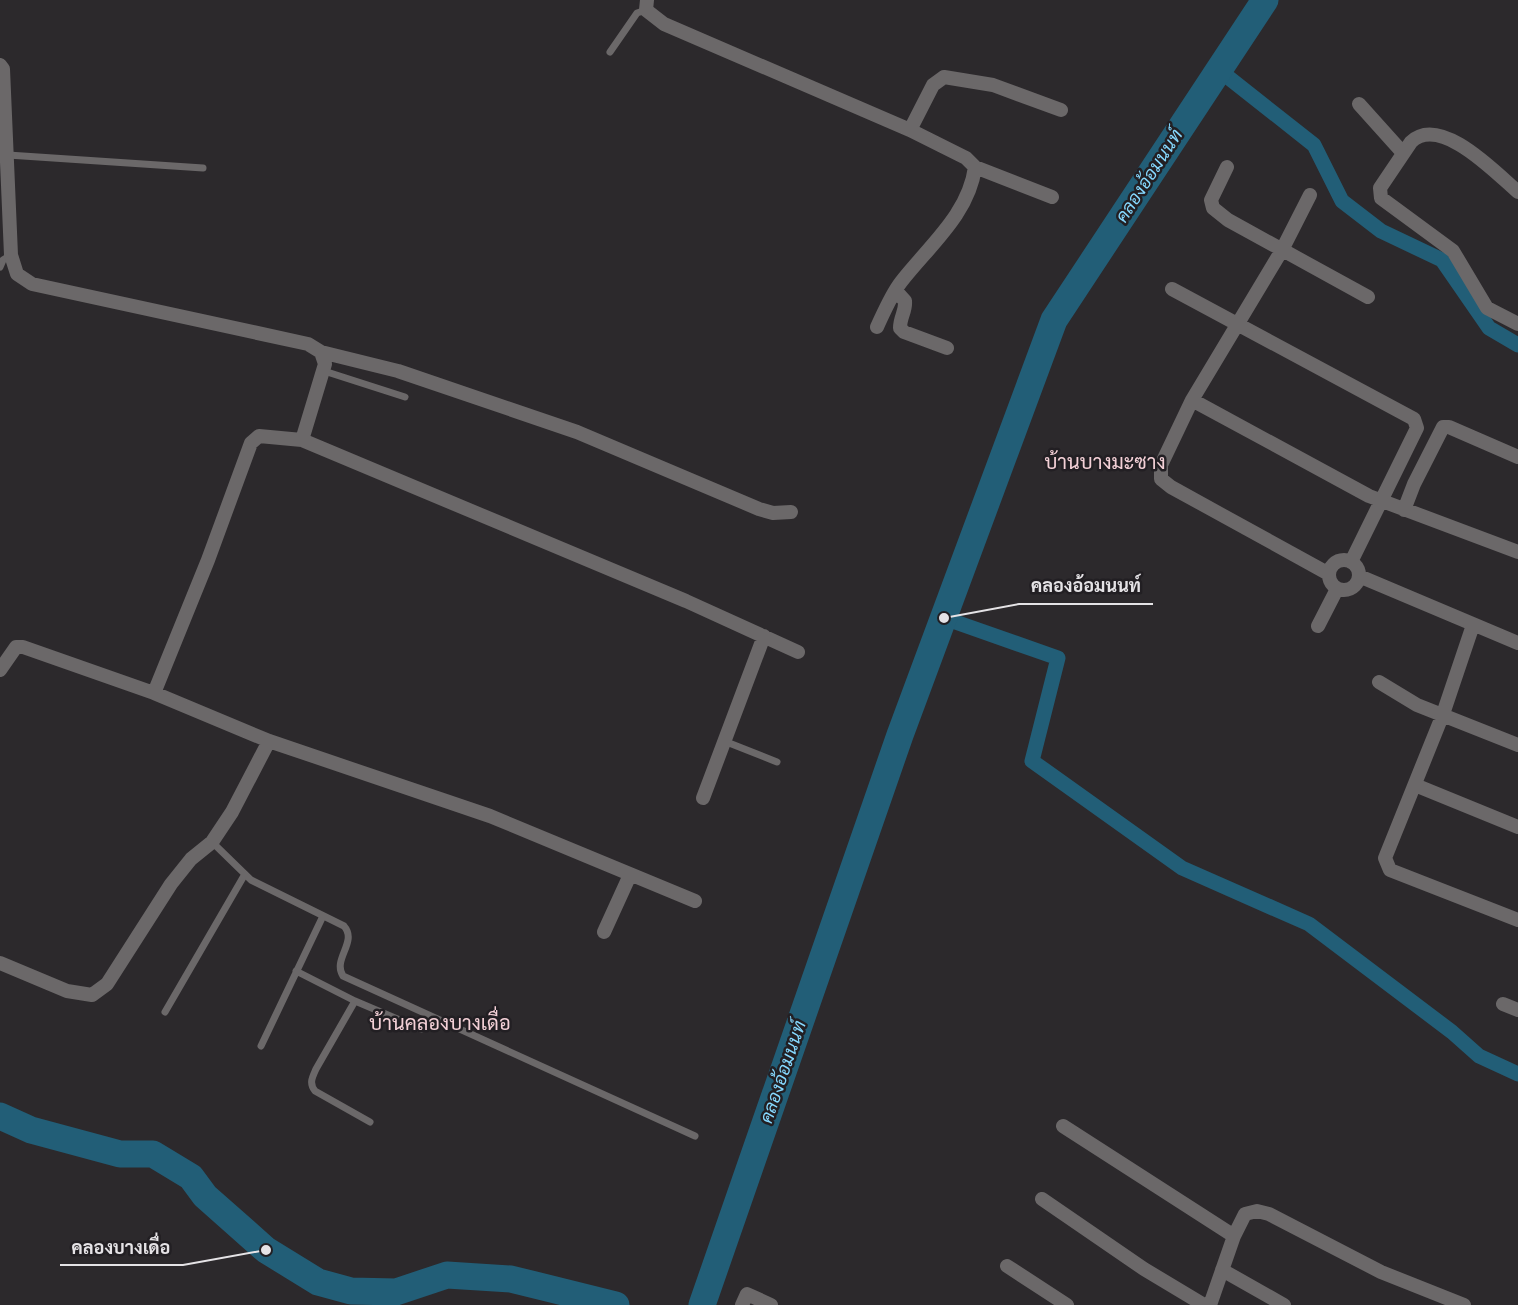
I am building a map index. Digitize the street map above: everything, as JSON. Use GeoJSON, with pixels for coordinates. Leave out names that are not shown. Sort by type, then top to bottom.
{"type":"FeatureCollection","features":[{"type":"Feature","properties":{"kind":"street"},"geometry":{"type":"LineString","coordinates":[[646,5],[664,24],[910,130],[966,158],[975,167],[1052,197]]}},
{"type":"Feature","properties":{"kind":"street"},"geometry":{"type":"LineString","coordinates":[[0,65],[3,69],[8,155],[11,255],[17,274],[32,284],[308,344],[321,352],[398,371],[577,432],[759,509],[773,513],[791,512]]}},
{"type":"Feature","properties":{"kind":"street"},"geometry":{"type":"LineString","coordinates":[[910,130],[933,85],[944,77],[993,86],[1061,110]]}},
{"type":"Feature","properties":{"kind":"street"},"geometry":{"type":"LineString","coordinates":[[1359,104],[1403,153]]}},
{"type":"Feature","properties":{"kind":"street"},"geometry":{"type":"LineString","coordinates":[[1518,192],[1448,136],[1422,134],[1411,142],[1382,182],[1381,198],[1452,251],[1486,308],[1518,324]]}},
{"type":"Feature","properties":{"kind":"street"},"geometry":{"type":"LineString","coordinates":[[877,327],[896,291],[965,204],[973,183],[975,167]]}},
{"type":"Feature","properties":{"kind":"street"},"geometry":{"type":"LineString","coordinates":[[1227,167],[1211,200],[1213,208],[1228,220],[1368,297]]}},
{"type":"Feature","properties":{"kind":"street"},"geometry":{"type":"LineString","coordinates":[[1310,195],[1282,250],[1192,400],[1161,465],[1161,479],[1171,488],[1329,574]]}},
{"type":"Feature","properties":{"kind":"street"},"geometry":{"type":"LineString","coordinates":[[1172,289],[1414,419],[1418,428],[1351,562]]}},
{"type":"Feature","properties":{"kind":"street"},"geometry":{"type":"LineString","coordinates":[[896,291],[905,301],[900,328],[904,332],[947,348]]}},
{"type":"Feature","properties":{"kind":"street"},"geometry":{"type":"LineString","coordinates":[[302,440],[324,371],[325,364],[321,352]]}},
{"type":"Feature","properties":{"kind":"street"},"geometry":{"type":"LineString","coordinates":[[1192,400],[1383,502],[1518,552]]}},
{"type":"Feature","properties":{"kind":"street"},"geometry":{"type":"LineString","coordinates":[[1404,510],[1414,484],[1443,427],[1449,427],[1518,457]]}},
{"type":"Feature","properties":{"kind":"street"},"geometry":{"type":"LineString","coordinates":[[154,693],[208,560],[251,443],[259,436],[302,440],[686,601],[798,652]]}},
{"type":"Feature","properties":{"kind":"street"},"geometry":{"type":"LineString","coordinates":[[1339,561],[1351,562],[1359,576],[1354,587],[1343,590],[1337,589],[1329,580],[1329,574],[1330,568],[1339,561]]}},
{"type":"Feature","properties":{"kind":"street"},"geometry":{"type":"LineString","coordinates":[[1359,576],[1518,643]]}},
{"type":"Feature","properties":{"kind":"street"},"geometry":{"type":"LineString","coordinates":[[1318,626],[1337,589]]}},
{"type":"Feature","properties":{"kind":"street"},"geometry":{"type":"LineString","coordinates":[[1473,625],[1443,714],[1385,858],[1390,870],[1518,920]]}},
{"type":"Feature","properties":{"kind":"street"},"geometry":{"type":"LineString","coordinates":[[703,798],[764,636]]}},
{"type":"Feature","properties":{"kind":"street"},"geometry":{"type":"LineString","coordinates":[[0,670],[10,651],[15,647],[23,647],[154,693],[269,741],[490,816],[695,902]]}},
{"type":"Feature","properties":{"kind":"street"},"geometry":{"type":"LineString","coordinates":[[1379,682],[1417,705],[1518,745]]}},
{"type":"Feature","properties":{"kind":"street"},"geometry":{"type":"LineString","coordinates":[[0,963],[67,991],[92,995],[107,984],[171,884],[191,859],[212,842],[232,812],[269,741]]}},
{"type":"Feature","properties":{"kind":"street"},"geometry":{"type":"LineString","coordinates":[[1415,785],[1518,827]]}},
{"type":"Feature","properties":{"kind":"street"},"geometry":{"type":"LineString","coordinates":[[604,932],[630,874]]}},
{"type":"Feature","properties":{"kind":"street"},"geometry":{"type":"LineString","coordinates":[[1503,1004],[1518,1010]]}},
{"type":"Feature","properties":{"kind":"street"},"geometry":{"type":"LineString","coordinates":[[1063,1126],[1234,1236]]}},
{"type":"Feature","properties":{"kind":"street"},"geometry":{"type":"LineString","coordinates":[[1042,1199],[1144,1269],[1204,1305]]}},
{"type":"Feature","properties":{"kind":"street"},"geometry":{"type":"LineString","coordinates":[[1210,1305],[1234,1236],[1245,1214],[1257,1211],[1269,1214],[1381,1272],[1464,1305]]}},
{"type":"Feature","properties":{"kind":"street"},"geometry":{"type":"LineString","coordinates":[[1007,1266],[1067,1305]]}},
{"type":"Feature","properties":{"kind":"street"},"geometry":{"type":"LineString","coordinates":[[1222,1270],[1284,1305]]}},
{"type":"Feature","properties":{"kind":"street"},"geometry":{"type":"LineString","coordinates":[[742,1305],[747,1294],[771,1305]]}},
{"type":"Feature","properties":{"kind":"lane"},"geometry":{"type":"LineString","coordinates":[[610,52],[637,13],[646,5]]}},
{"type":"Feature","properties":{"kind":"lane"},"geometry":{"type":"LineString","coordinates":[[8,155],[203,168]]}},
{"type":"Feature","properties":{"kind":"lane"},"geometry":{"type":"LineString","coordinates":[[0,267],[3,260],[11,255]]}},
{"type":"Feature","properties":{"kind":"lane"},"geometry":{"type":"LineString","coordinates":[[324,371],[405,398]]}},
{"type":"Feature","properties":{"kind":"lane"},"geometry":{"type":"LineString","coordinates":[[724,741],[777,762]]}},
{"type":"Feature","properties":{"kind":"lane"},"geometry":{"type":"LineString","coordinates":[[212,842],[251,880],[344,926],[348,931],[349,939],[339,964],[343,976],[695,1136]]}},
{"type":"Feature","properties":{"kind":"lane"},"geometry":{"type":"LineString","coordinates":[[165,1012],[245,874]]}},
{"type":"Feature","properties":{"kind":"lane"},"geometry":{"type":"LineString","coordinates":[[261,1046],[323,916]]}},
{"type":"Feature","properties":{"kind":"lane"},"geometry":{"type":"LineString","coordinates":[[296,971],[355,1001],[421,1029]]}},
{"type":"Feature","properties":{"kind":"lane"},"geometry":{"type":"LineString","coordinates":[[355,1001],[316,1069],[311,1086],[315,1091],[370,1122]]}},
{"type":"Feature","properties":{"kind":"waterway","name":"คลองอ้อมนนท์"},"geometry":{"type":"LineString","coordinates":[[702,1305],[900,735],[1054,320],[1265,0]]}},
{"type":"Feature","properties":{"kind":"waterway"},"geometry":{"type":"LineString","coordinates":[[1219,70],[1314,145],[1342,201],[1381,231],[1442,260],[1489,328],[1518,345]]}},
{"type":"Feature","properties":{"kind":"waterway"},"geometry":{"type":"LineString","coordinates":[[944,618],[1058,658],[1032,761],[1182,868],[1309,924],[1452,1032],[1479,1056],[1518,1074]]}},
{"type":"Feature","properties":{"kind":"waterway"},"geometry":{"type":"LineString","coordinates":[[0,1116],[31,1130],[120,1154],[153,1154],[191,1177],[205,1196],[266,1250],[318,1282],[351,1291],[396,1292],[447,1275],[511,1279],[616,1305]]}},
{"type":"Feature","properties":{"kind":"place","name":"คลองอ้อมนนท์"},"geometry":{"type":"Point","coordinates":[944,618]}},
{"type":"Feature","properties":{"kind":"place","name":"คลองบางเดื่อ"},"geometry":{"type":"Point","coordinates":[266,1250]}},
{"type":"Feature","properties":{"kind":"district","name":"บ้านบางมะซาง"},"geometry":{"type":"Point","coordinates":[1105,462]}},
{"type":"Feature","properties":{"kind":"district","name":"บ้านคลองบางเดื่อ"},"geometry":{"type":"Point","coordinates":[440,1023]}}]}
